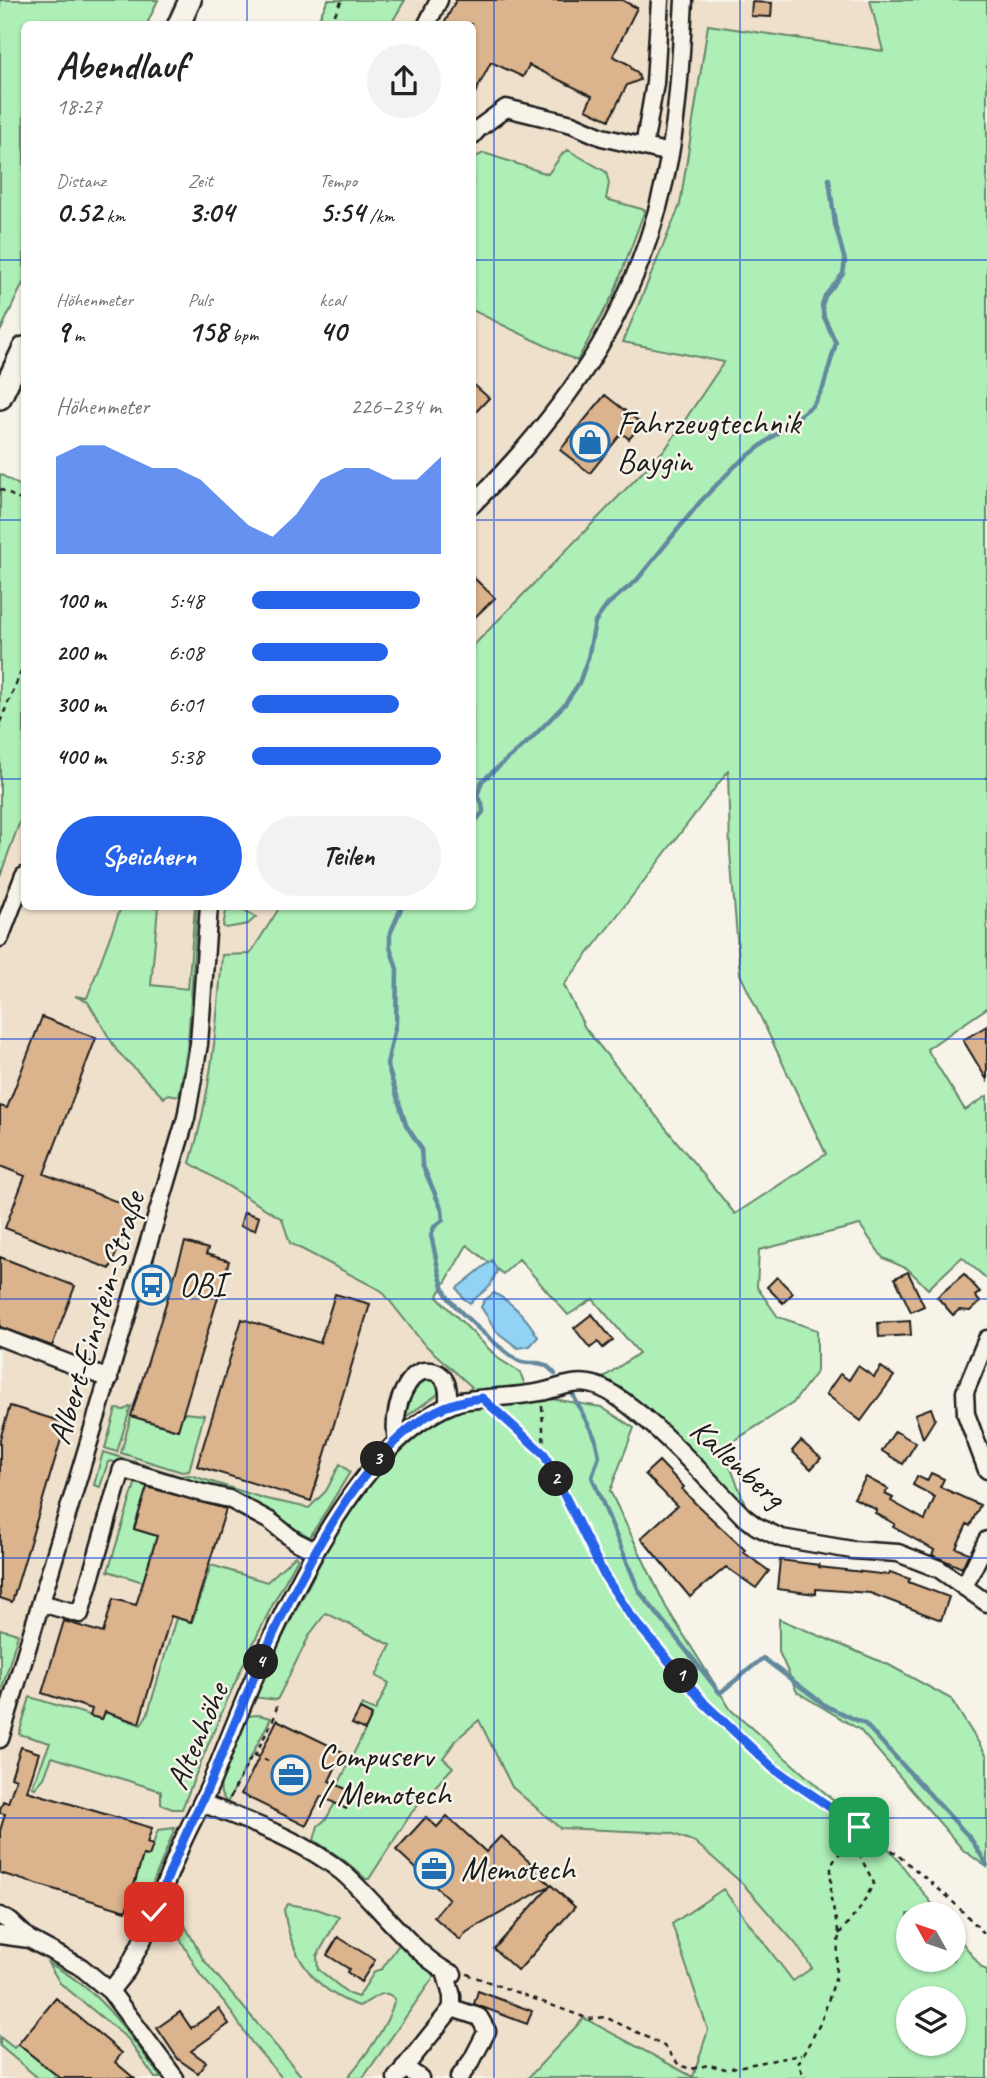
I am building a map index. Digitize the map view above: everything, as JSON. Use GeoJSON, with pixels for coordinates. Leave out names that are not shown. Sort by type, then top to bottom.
{"type":"FeatureCollection","features":[{"type":"Feature","properties":{"kind":"main road"},"geometry":{"type":"LineString","coordinates":[[180,21],[190,0]]}},
{"type":"Feature","properties":{"kind":"main road"},"geometry":{"type":"LineString","coordinates":[[0,398],[21,354]]}},
{"type":"Feature","properties":{"kind":"street"},"geometry":{"type":"LineString","coordinates":[[428,21],[439,0]]}},
{"type":"Feature","properties":{"kind":"street"},"geometry":{"type":"LineString","coordinates":[[644,147],[655,83],[660,0]]}},
{"type":"Feature","properties":{"kind":"street"},"geometry":{"type":"LineString","coordinates":[[476,501],[540,433],[570,395],[600,348],[623,302],[647,243],[670,153],[680,69],[684,0]]}},
{"type":"Feature","properties":{"kind":"street"},"geometry":{"type":"LineString","coordinates":[[476,131],[506,108],[572,124],[601,137],[670,153]]}},
{"type":"Feature","properties":{"kind":"street"},"geometry":{"type":"LineString","coordinates":[[0,938],[21,882]]}},
{"type":"Feature","properties":{"kind":"street","name":"Albert-Einstein-Straße"},"geometry":{"type":"LineString","coordinates":[[0,1739],[171,1172],[191,1093],[199,1044],[209,910]]}},
{"type":"Feature","properties":{"kind":"street"},"geometry":{"type":"LineString","coordinates":[[0,1337],[109,1379]]}},
{"type":"Feature","properties":{"kind":"street"},"geometry":{"type":"LineString","coordinates":[[987,1340],[965,1392],[966,1414],[987,1470]]}},
{"type":"Feature","properties":{"kind":"street"},"geometry":{"type":"LineString","coordinates":[[397,1441],[395,1422],[400,1404],[407,1386],[418,1373],[429,1370],[444,1379],[448,1405]]}},
{"type":"Feature","properties":{"kind":"street","name":"Kallenberg"},"geometry":{"type":"LineString","coordinates":[[482,1398],[542,1392],[565,1384],[590,1384],[622,1400],[645,1417],[756,1526],[781,1538],[852,1550],[898,1553],[939,1569],[987,1603]]}},
{"type":"Feature","properties":{"kind":"street","name":"Altenhöhe"},"geometry":{"type":"LineString","coordinates":[[110,1991],[127,1970],[138,1949],[261,1663],[315,1552],[355,1490],[376,1462],[397,1441],[422,1419],[448,1405],[482,1398]]}},
{"type":"Feature","properties":{"kind":"street"},"geometry":{"type":"LineString","coordinates":[[41,1603],[80,1614],[122,1469],[229,1499],[270,1521],[295,1541],[315,1552]]}},
{"type":"Feature","properties":{"kind":"street"},"geometry":{"type":"LineString","coordinates":[[964,1587],[987,1540]]}},
{"type":"Feature","properties":{"kind":"street"},"geometry":{"type":"LineString","coordinates":[[202,1803],[297,1844],[332,1864],[399,1930],[449,1972],[452,2008],[400,2072],[420,2078]]}},
{"type":"Feature","properties":{"kind":"street"},"geometry":{"type":"LineString","coordinates":[[0,1916],[11,1922],[29,1939],[81,1967],[110,1991],[176,2078]]}},
{"type":"Feature","properties":{"kind":"street"},"geometry":{"type":"LineString","coordinates":[[0,1935],[29,1939]]}},
{"type":"Feature","properties":{"kind":"street"},"geometry":{"type":"LineString","coordinates":[[452,2008],[479,2017],[487,2031],[459,2078]]}},
{"type":"Feature","properties":{"kind":"path"},"geometry":{"type":"LineString","coordinates":[[332,21],[342,0]]}},
{"type":"Feature","properties":{"kind":"path"},"geometry":{"type":"LineString","coordinates":[[0,489],[21,500]]}},
{"type":"Feature","properties":{"kind":"path"},"geometry":{"type":"LineString","coordinates":[[0,722],[21,672]]}},
{"type":"Feature","properties":{"kind":"path"},"geometry":{"type":"LineString","coordinates":[[542,1392],[544,1454]]}},
{"type":"Feature","properties":{"kind":"path"},"geometry":{"type":"LineString","coordinates":[[482,1398],[544,1454],[597,1563],[631,1616],[705,1704],[773,1768],[875,1836],[947,1896],[987,1936]]}},
{"type":"Feature","properties":{"kind":"path"},"geometry":{"type":"LineString","coordinates":[[223,1812],[274,1718],[277,1706]]}},
{"type":"Feature","properties":{"kind":"path"},"geometry":{"type":"LineString","coordinates":[[255,1755],[268,1761]]}},
{"type":"Feature","properties":{"kind":"path"},"geometry":{"type":"LineString","coordinates":[[839,1934],[859,1910],[874,1883],[854,1845],[845,1818]]}},
{"type":"Feature","properties":{"kind":"path"},"geometry":{"type":"LineString","coordinates":[[805,2078],[798,2064],[821,2022],[835,1980],[839,1934],[831,1899],[831,1865],[859,1827]]}},
{"type":"Feature","properties":{"kind":"path"},"geometry":{"type":"LineString","coordinates":[[449,1972],[468,1975],[589,2019],[605,2017],[664,2046],[679,2065],[691,2068],[708,2065],[726,2069],[801,2055]]}},
{"type":"Feature","properties":{"kind":"shaded area"},"geometry":{"type":"Polygon","coordinates":[[[405,0],[870,0],[884,51],[708,25],[680,205],[623,341],[725,361],[666,448],[476,643],[476,21],[393,21],[405,0]]]}},
{"type":"Feature","properties":{"kind":"shaded area"},"geometry":{"type":"Polygon","coordinates":[[[21,818],[21,910],[278,910],[219,1003],[216,1043],[205,1104],[190,1162],[283,1219],[290,1243],[382,1291],[423,1343],[473,1387],[382,1468],[338,1528],[252,1696],[278,1700],[310,1634],[349,1585],[479,1720],[512,1787],[560,1828],[671,1833],[695,1842],[743,1884],[796,1944],[812,1968],[794,1982],[723,1889],[673,1924],[708,2030],[693,2078],[584,2019],[528,2078],[0,2078],[0,876],[21,818]]]}},
{"type":"Feature","properties":{"kind":"green space"},"geometry":{"type":"Polygon","coordinates":[[[0,0],[158,0],[148,21],[21,21],[21,287],[0,332],[0,0]]]}},
{"type":"Feature","properties":{"kind":"green space"},"geometry":{"type":"Polygon","coordinates":[[[328,0],[405,0],[393,21],[318,21],[328,0]]]}},
{"type":"Feature","properties":{"kind":"green space"},"geometry":{"type":"Polygon","coordinates":[[[870,0],[987,0],[987,1008],[927,1049],[965,1110],[987,1096],[987,1279],[962,1257],[928,1289],[908,1269],[883,1258],[860,1225],[759,1250],[757,1287],[778,1317],[817,1330],[817,1371],[793,1403],[723,1448],[747,1509],[649,1409],[604,1377],[639,1353],[593,1299],[568,1315],[519,1259],[503,1274],[467,1245],[437,1297],[499,1359],[520,1372],[529,1395],[601,1407],[634,1428],[610,1491],[666,1607],[731,1710],[890,1850],[931,1902],[896,1902],[896,1972],[966,1972],[966,1947],[982,1968],[987,1970],[987,2078],[528,2078],[584,2018],[693,2077],[708,2030],[672,1924],[723,1889],[793,1981],[812,1968],[796,1944],[743,1884],[695,1842],[671,1833],[560,1828],[512,1787],[479,1720],[458,1738],[443,1758],[453,1767],[412,1812],[369,1879],[366,1879],[314,1840],[318,1826],[326,1819],[335,1803],[346,1808],[354,1794],[338,1785],[372,1716],[360,1709],[362,1705],[375,1711],[389,1683],[376,1676],[391,1645],[326,1613],[310,1634],[277,1700],[252,1697],[338,1528],[382,1468],[472,1387],[423,1343],[382,1291],[290,1243],[282,1219],[190,1163],[208,1086],[222,955],[250,954],[278,910],[476,910],[476,643],[666,448],[724,362],[623,342],[680,205],[708,25],[883,51],[870,0]],[[728,771],[564,985],[585,1028],[735,1214],[826,1154],[740,974],[730,852],[728,771]]]}},
{"type":"Feature","properties":{"kind":"green space"},"geometry":{"type":"Polygon","coordinates":[[[568,150],[606,172],[609,183],[606,199],[645,210],[614,293],[577,361],[476,312],[476,157],[484,153],[548,174],[568,150]]]}},
{"type":"Feature","properties":{"kind":"green space"},"geometry":{"type":"Polygon","coordinates":[[[0,474],[21,486],[21,818],[0,876],[0,474]]]}},
{"type":"Feature","properties":{"kind":"green space"},"geometry":{"type":"Polygon","coordinates":[[[120,910],[158,910],[151,985],[188,989],[197,910],[188,1043],[179,1096],[168,1094],[164,1098],[117,1051],[88,1002],[75,996],[87,998],[120,910]]]}},
{"type":"Feature","properties":{"kind":"green space"},"geometry":{"type":"Polygon","coordinates":[[[226,910],[244,910],[256,917],[248,924],[226,928],[223,926],[226,910]]]}},
{"type":"Feature","properties":{"kind":"green space"},"geometry":{"type":"Polygon","coordinates":[[[427,1380],[438,1385],[438,1394],[404,1418],[411,1396],[427,1380]]]}},
{"type":"Feature","properties":{"kind":"green space"},"geometry":{"type":"Polygon","coordinates":[[[131,1406],[117,1452],[105,1448],[116,1409],[124,1410],[131,1406]]]}},
{"type":"Feature","properties":{"kind":"green space"},"geometry":{"type":"Polygon","coordinates":[[[183,1413],[204,1415],[189,1471],[182,1472],[121,1453],[131,1416],[177,1430],[183,1413]]]}},
{"type":"Feature","properties":{"kind":"green space"},"geometry":{"type":"Polygon","coordinates":[[[103,1452],[180,1476],[190,1475],[266,1499],[309,1508],[326,1491],[340,1464],[350,1472],[310,1537],[232,1493],[204,1484],[201,1488],[111,1461],[108,1462],[100,1487],[94,1485],[103,1452]]]}},
{"type":"Feature","properties":{"kind":"green space"},"geometry":{"type":"Polygon","coordinates":[[[137,1478],[149,1482],[134,1528],[157,1536],[143,1582],[108,1571],[137,1478]]]}},
{"type":"Feature","properties":{"kind":"green space"},"geometry":{"type":"Polygon","coordinates":[[[295,1556],[298,1558],[235,1682],[182,1809],[172,1809],[161,1804],[161,1791],[52,1757],[44,1778],[35,1788],[32,1787],[50,1743],[19,1734],[30,1697],[102,1719],[105,1712],[141,1725],[148,1713],[176,1618],[192,1622],[211,1565],[267,1582],[295,1556]]]}},
{"type":"Feature","properties":{"kind":"green space"},"geometry":{"type":"Polygon","coordinates":[[[779,1619],[889,1665],[951,1699],[987,1756],[987,1867],[963,1850],[860,1730],[797,1692],[779,1652],[779,1619]]]}},
{"type":"Feature","properties":{"kind":"green space"},"geometry":{"type":"Polygon","coordinates":[[[0,1629],[18,1634],[0,1696],[0,1629]]]}},
{"type":"Feature","properties":{"kind":"green space"},"geometry":{"type":"Polygon","coordinates":[[[246,1716],[271,1718],[227,1803],[221,1794],[220,1780],[246,1716]]]}},
{"type":"Feature","properties":{"kind":"green space"},"geometry":{"type":"Polygon","coordinates":[[[175,1828],[140,1915],[127,1910],[143,1855],[149,1856],[158,1830],[175,1828]]]}},
{"type":"Feature","properties":{"kind":"green space"},"geometry":{"type":"Polygon","coordinates":[[[178,1903],[184,1916],[182,1920],[203,1959],[303,2078],[282,2078],[252,2043],[226,2004],[201,1976],[170,1921],[178,1903]]]}},
{"type":"Feature","properties":{"kind":"green space"},"geometry":{"type":"Polygon","coordinates":[[[288,1904],[317,1909],[339,1917],[317,1956],[318,1969],[349,1994],[358,1997],[375,1971],[382,1969],[400,1943],[435,1975],[363,2078],[347,2078],[381,2031],[395,1999],[391,1995],[382,1994],[359,2006],[329,1991],[317,1981],[307,1969],[292,1941],[284,1909],[288,1904]]]}},
{"type":"Feature","properties":{"kind":"green space"},"geometry":{"type":"Polygon","coordinates":[[[48,1963],[82,1985],[112,2013],[161,2078],[155,2078],[128,2039],[60,1983],[48,1963]]]}},
{"type":"Feature","properties":{"kind":"green space"},"geometry":{"type":"Polygon","coordinates":[[[0,2037],[14,2048],[18,2044],[60,2078],[38,2078],[0,2046],[0,2037]]]}},
{"type":"Feature","properties":{"kind":"water"},"geometry":{"type":"Polygon","coordinates":[[[492,1260],[497,1271],[490,1286],[470,1303],[457,1288],[492,1260]]]}},
{"type":"Feature","properties":{"kind":"water"},"geometry":{"type":"Polygon","coordinates":[[[494,1293],[514,1307],[534,1330],[538,1337],[530,1346],[518,1348],[497,1332],[481,1307],[494,1293]]]}},
{"type":"Feature","properties":{"kind":"building"},"geometry":{"type":"Polygon","coordinates":[[[456,0],[622,0],[637,8],[613,56],[630,65],[640,80],[627,85],[609,120],[586,109],[592,96],[529,65],[523,77],[491,62],[476,91],[476,21],[446,21],[456,0]]]}},
{"type":"Feature","properties":{"kind":"building"},"geometry":{"type":"Polygon","coordinates":[[[752,2],[772,3],[771,17],[751,16],[752,2]]]}},
{"type":"Feature","properties":{"kind":"building"},"geometry":{"type":"Polygon","coordinates":[[[476,387],[489,398],[476,412],[476,387]]]}},
{"type":"Feature","properties":{"kind":"building","name":"Fahrzeugtechnik Baygin"},"geometry":{"type":"Polygon","coordinates":[[[605,395],[642,424],[629,439],[622,433],[590,473],[560,450],[605,395]]]}},
{"type":"Feature","properties":{"kind":"building"},"geometry":{"type":"Polygon","coordinates":[[[476,580],[495,598],[476,616],[476,580]]]}},
{"type":"Feature","properties":{"kind":"building"},"geometry":{"type":"Polygon","coordinates":[[[42,1017],[96,1038],[44,1174],[134,1208],[110,1269],[5,1228],[25,1176],[0,1166],[0,1106],[7,1108],[42,1017]]]}},
{"type":"Feature","properties":{"kind":"building"},"geometry":{"type":"Polygon","coordinates":[[[987,1026],[987,1080],[963,1040],[987,1026]]]}},
{"type":"Feature","properties":{"kind":"building"},"geometry":{"type":"Polygon","coordinates":[[[244,1212],[259,1217],[255,1230],[240,1226],[244,1212]]]}},
{"type":"Feature","properties":{"kind":"building"},"geometry":{"type":"Polygon","coordinates":[[[185,1242],[208,1249],[206,1254],[229,1261],[178,1430],[131,1416],[185,1242]]]}},
{"type":"Feature","properties":{"kind":"building"},"geometry":{"type":"Polygon","coordinates":[[[0,1257],[75,1286],[52,1346],[0,1327],[0,1257]]]}},
{"type":"Feature","properties":{"kind":"building"},"geometry":{"type":"Polygon","coordinates":[[[908,1272],[924,1306],[911,1312],[895,1278],[908,1272]]]}},
{"type":"Feature","properties":{"kind":"building"},"geometry":{"type":"Polygon","coordinates":[[[964,1274],[980,1292],[975,1296],[980,1302],[970,1311],[959,1310],[953,1315],[937,1297],[964,1274]]]}},
{"type":"Feature","properties":{"kind":"building"},"geometry":{"type":"Polygon","coordinates":[[[777,1277],[793,1293],[783,1303],[767,1287],[777,1277]]]}},
{"type":"Feature","properties":{"kind":"building"},"geometry":{"type":"Polygon","coordinates":[[[335,1294],[370,1304],[311,1501],[197,1466],[242,1319],[320,1343],[335,1294]]]}},
{"type":"Feature","properties":{"kind":"building"},"geometry":{"type":"Polygon","coordinates":[[[592,1314],[613,1340],[603,1348],[598,1342],[590,1348],[574,1328],[592,1314]]]}},
{"type":"Feature","properties":{"kind":"building"},"geometry":{"type":"Polygon","coordinates":[[[910,1321],[911,1335],[879,1337],[878,1323],[910,1321]]]}},
{"type":"Feature","properties":{"kind":"building"},"geometry":{"type":"Polygon","coordinates":[[[858,1366],[874,1377],[881,1367],[894,1376],[861,1421],[826,1394],[840,1374],[849,1380],[858,1366]]]}},
{"type":"Feature","properties":{"kind":"building"},"geometry":{"type":"Polygon","coordinates":[[[10,1406],[66,1423],[12,1602],[0,1598],[0,1439],[10,1406]]]}},
{"type":"Feature","properties":{"kind":"building"},"geometry":{"type":"Polygon","coordinates":[[[931,1408],[935,1419],[923,1438],[915,1414],[931,1408]]]}},
{"type":"Feature","properties":{"kind":"building"},"geometry":{"type":"Polygon","coordinates":[[[895,1431],[916,1443],[903,1464],[882,1451],[895,1431]]]}},
{"type":"Feature","properties":{"kind":"building"},"geometry":{"type":"Polygon","coordinates":[[[801,1441],[821,1458],[811,1469],[792,1451],[801,1441]]]}},
{"type":"Feature","properties":{"kind":"building"},"geometry":{"type":"Polygon","coordinates":[[[659,1461],[695,1503],[745,1550],[743,1552],[769,1571],[756,1588],[726,1567],[690,1597],[641,1538],[677,1506],[645,1474],[659,1461]]]}},
{"type":"Feature","properties":{"kind":"building"},"geometry":{"type":"Polygon","coordinates":[[[931,1473],[944,1479],[940,1487],[980,1505],[956,1548],[969,1553],[962,1568],[932,1555],[934,1550],[893,1527],[895,1524],[875,1513],[877,1510],[854,1498],[866,1477],[888,1489],[885,1494],[893,1498],[891,1501],[925,1520],[935,1497],[913,1485],[917,1476],[927,1481],[931,1473]]]}},
{"type":"Feature","properties":{"kind":"building"},"geometry":{"type":"Polygon","coordinates":[[[147,1487],[226,1509],[191,1622],[171,1616],[139,1723],[105,1712],[102,1719],[90,1716],[92,1709],[42,1693],[64,1621],[103,1633],[113,1599],[136,1605],[157,1536],[134,1529],[147,1487]]]}},
{"type":"Feature","properties":{"kind":"building"},"geometry":{"type":"Polygon","coordinates":[[[780,1560],[889,1575],[890,1572],[910,1579],[908,1582],[949,1597],[941,1620],[870,1593],[816,1589],[816,1594],[777,1589],[780,1560]]]}},
{"type":"Feature","properties":{"kind":"building"},"geometry":{"type":"Polygon","coordinates":[[[360,1709],[372,1715],[365,1730],[352,1724],[360,1709]]]}},
{"type":"Feature","properties":{"kind":"building","name":"Compuserv / Memotech"},"geometry":{"type":"Polygon","coordinates":[[[277,1720],[343,1752],[329,1781],[354,1793],[346,1809],[321,1796],[306,1826],[241,1794],[277,1720]]]}},
{"type":"Feature","properties":{"kind":"building"},"geometry":{"type":"Polygon","coordinates":[[[21,1747],[39,1753],[27,1791],[152,1828],[147,1843],[153,1845],[149,1856],[143,1855],[126,1911],[0,1873],[0,1831],[5,1814],[0,1813],[0,1810],[3,1801],[8,1803],[16,1779],[11,1777],[21,1747]]]}},
{"type":"Feature","properties":{"kind":"building"},"geometry":{"type":"Polygon","coordinates":[[[447,1816],[486,1852],[501,1836],[551,1885],[467,1932],[460,1940],[434,1917],[449,1899],[396,1850],[426,1817],[437,1827],[447,1816]]]}},
{"type":"Feature","properties":{"kind":"building"},"geometry":{"type":"Polygon","coordinates":[[[551,1885],[575,1907],[518,1971],[494,1949],[551,1885]]]}},
{"type":"Feature","properties":{"kind":"building"},"geometry":{"type":"Polygon","coordinates":[[[338,1937],[375,1960],[361,1982],[347,1972],[349,1969],[327,1955],[338,1937]]]}},
{"type":"Feature","properties":{"kind":"building"},"geometry":{"type":"Polygon","coordinates":[[[478,1991],[532,2011],[527,2024],[474,2004],[478,1991]]]}},
{"type":"Feature","properties":{"kind":"building"},"geometry":{"type":"Polygon","coordinates":[[[56,1998],[122,2053],[115,2062],[134,2078],[60,2078],[18,2044],[56,1998]]]}},
{"type":"Feature","properties":{"kind":"building"},"geometry":{"type":"Polygon","coordinates":[[[219,2009],[229,2024],[191,2051],[206,2062],[198,2073],[178,2059],[157,2028],[180,2012],[191,2028],[219,2009]]]}},
{"type":"Feature","properties":{"kind":"waterway"},"geometry":{"type":"LineString","coordinates":[[476,820],[483,812],[482,803],[477,796],[482,781],[530,740],[565,704],[579,683],[588,658],[595,622],[608,604],[637,580],[700,502],[735,466],[813,405],[823,388],[836,343],[824,317],[822,305],[825,296],[843,274],[845,261],[835,224],[829,179]]}},
{"type":"Feature","properties":{"kind":"waterway"},"geometry":{"type":"LineString","coordinates":[[400,910],[390,934],[390,947],[397,969],[396,1023],[387,1064],[406,1125],[421,1148],[422,1164],[442,1210],[443,1220],[434,1227],[431,1236],[443,1287],[458,1309],[510,1355],[522,1362],[545,1365],[555,1374]]}},
{"type":"Feature","properties":{"kind":"waterway"},"geometry":{"type":"LineString","coordinates":[[573,1395],[595,1438],[599,1456],[592,1477],[639,1591],[720,1693],[763,1658],[826,1706],[865,1724],[971,1839],[987,1865]]}},
{"type":"Feature","properties":{"kind":"place","name":"Fahrzeugtechnik Baygin"},"geometry":{"type":"Point","coordinates":[590,442]}},
{"type":"Feature","properties":{"kind":"place","name":"OBI"},"geometry":{"type":"Point","coordinates":[152,1285]}},
{"type":"Feature","properties":{"kind":"place","name":"Compuserv / Memotech"},"geometry":{"type":"Point","coordinates":[291,1775]}},
{"type":"Feature","properties":{"kind":"place","name":"Memotech"},"geometry":{"type":"Point","coordinates":[434,1869]}},
{"type":"Feature","properties":{"kind":"route"},"geometry":{"type":"LineString","coordinates":[[154,1912],[261,1663],[315,1552],[334,1520],[376,1462],[410,1429],[448,1405],[482,1398],[544,1454],[604,1575],[631,1616],[705,1704],[773,1768],[859,1827]]}}]}
